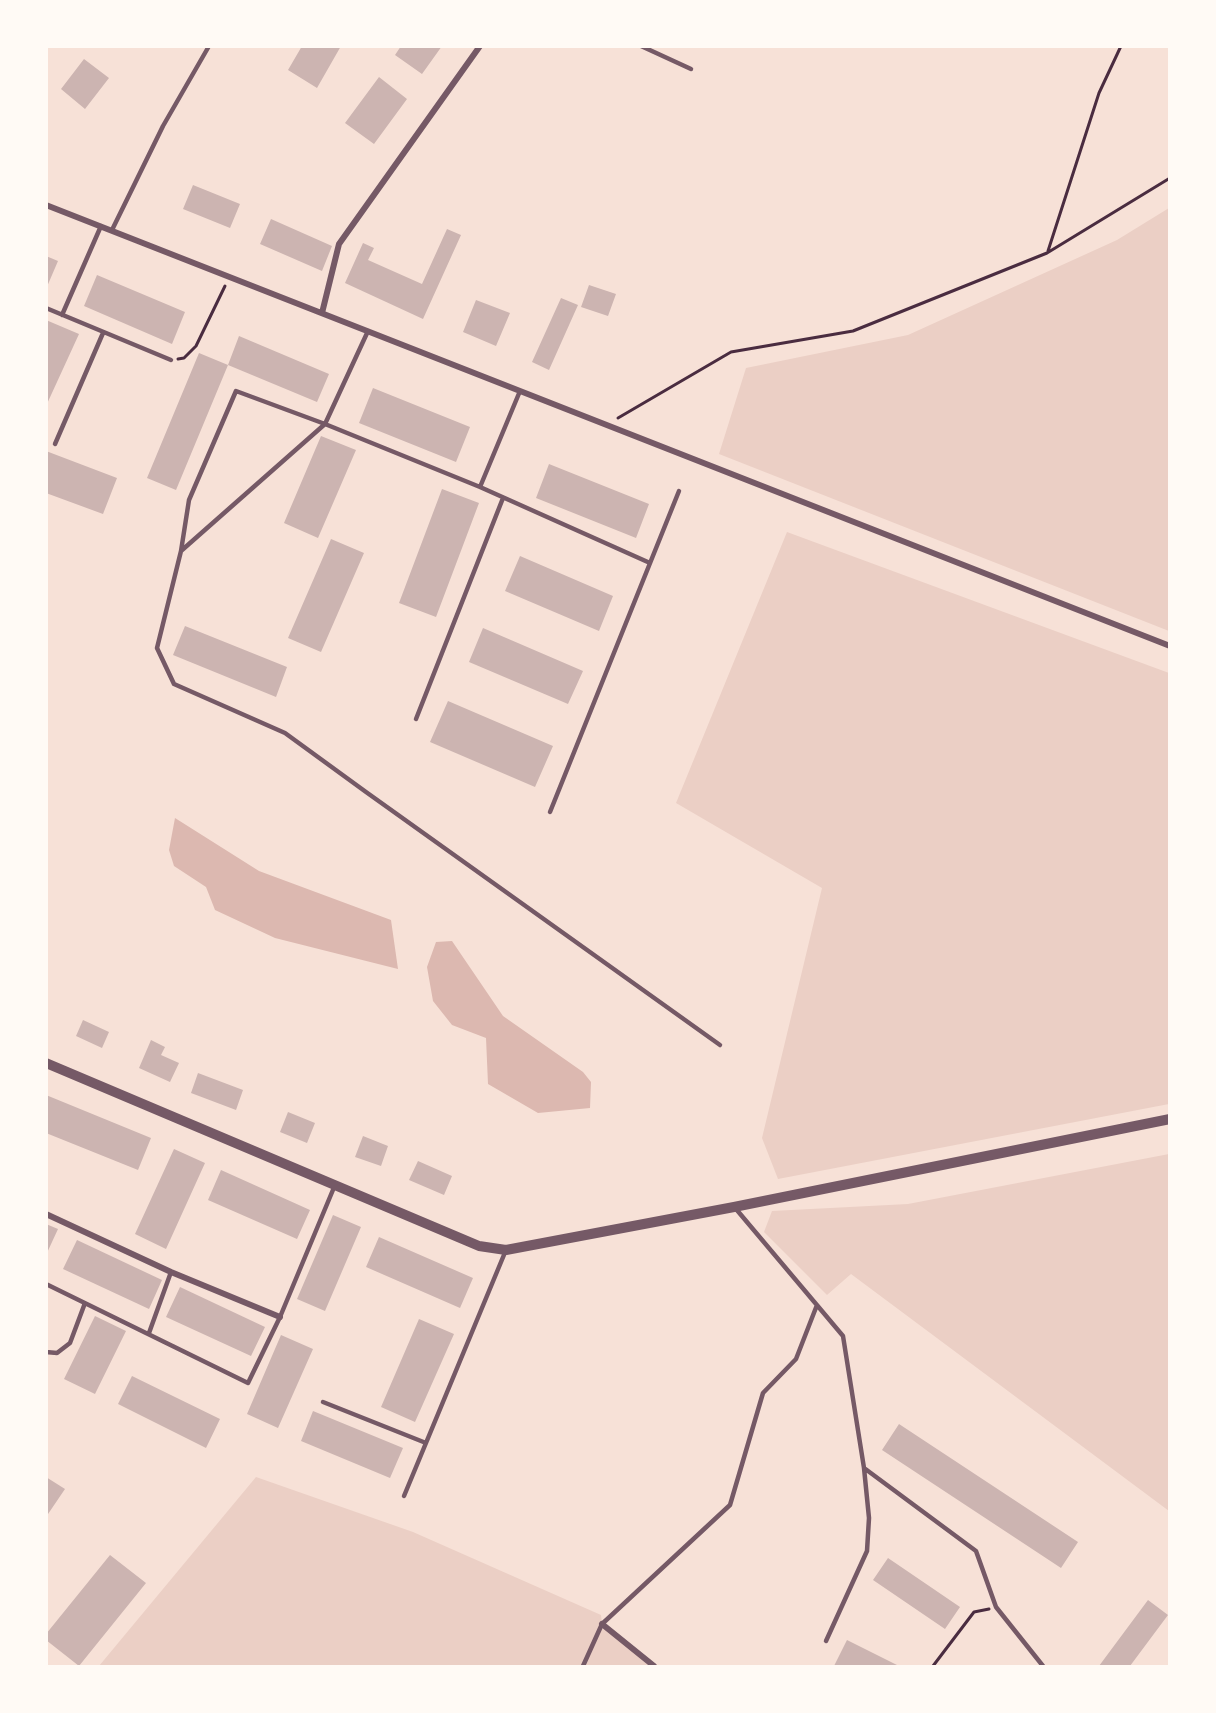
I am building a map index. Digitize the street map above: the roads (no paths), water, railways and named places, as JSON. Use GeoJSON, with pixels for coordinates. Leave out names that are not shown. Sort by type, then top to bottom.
{"type":"FeatureCollection","features":[{"type":"Feature","properties":{"kind":"street"},"geometry":{"type":"LineString","coordinates":[[322,313],[339,244],[480,46]]}},
{"type":"Feature","properties":{"kind":"street"},"geometry":{"type":"LineString","coordinates":[[46,205],[1170,646]]}},
{"type":"Feature","properties":{"kind":"street"},"geometry":{"type":"LineString","coordinates":[[46,1063],[479,1246],[506,1250],[734,1207],[1170,1119]]}},
{"type":"Feature","properties":{"kind":"street"},"geometry":{"type":"LineString","coordinates":[[46,1214],[171,1272],[280,1317]]}},
{"type":"Feature","properties":{"kind":"street"},"geometry":{"type":"LineString","coordinates":[[602,1624],[654,1666]]}},
{"type":"Feature","properties":{"kind":"lane"},"geometry":{"type":"LineString","coordinates":[[112,230],[163,126],[208,46]]}},
{"type":"Feature","properties":{"kind":"lane"},"geometry":{"type":"LineString","coordinates":[[641,46],[691,69]]}},
{"type":"Feature","properties":{"kind":"lane"},"geometry":{"type":"LineString","coordinates":[[62,315],[101,226]]}},
{"type":"Feature","properties":{"kind":"lane"},"geometry":{"type":"LineString","coordinates":[[46,308],[171,360]]}},
{"type":"Feature","properties":{"kind":"lane"},"geometry":{"type":"LineString","coordinates":[[181,551],[325,424],[368,331]]}},
{"type":"Feature","properties":{"kind":"lane"},"geometry":{"type":"LineString","coordinates":[[55,444],[104,333]]}},
{"type":"Feature","properties":{"kind":"lane"},"geometry":{"type":"LineString","coordinates":[[650,563],[480,487],[325,424],[236,391],[189,500],[181,551],[157,648],[174,684],[285,733],[720,1045]]}},
{"type":"Feature","properties":{"kind":"lane"},"geometry":{"type":"LineString","coordinates":[[480,487],[520,391]]}},
{"type":"Feature","properties":{"kind":"lane"},"geometry":{"type":"LineString","coordinates":[[550,812],[679,490]]}},
{"type":"Feature","properties":{"kind":"lane"},"geometry":{"type":"LineString","coordinates":[[416,719],[503,498]]}},
{"type":"Feature","properties":{"kind":"lane"},"geometry":{"type":"LineString","coordinates":[[46,1284],[248,1383],[280,1317],[335,1185]]}},
{"type":"Feature","properties":{"kind":"lane"},"geometry":{"type":"LineString","coordinates":[[734,1207],[843,1336],[864,1468],[869,1518],[867,1551],[826,1641]]}},
{"type":"Feature","properties":{"kind":"lane"},"geometry":{"type":"LineString","coordinates":[[404,1496],[506,1250]]}},
{"type":"Feature","properties":{"kind":"lane"},"geometry":{"type":"LineString","coordinates":[[149,1333],[171,1272]]}},
{"type":"Feature","properties":{"kind":"lane"},"geometry":{"type":"LineString","coordinates":[[46,1352],[57,1353],[70,1343],[85,1303]]}},
{"type":"Feature","properties":{"kind":"lane"},"geometry":{"type":"LineString","coordinates":[[583,1666],[602,1624],[730,1505],[763,1393],[796,1359],[817,1305]]}},
{"type":"Feature","properties":{"kind":"lane"},"geometry":{"type":"LineString","coordinates":[[323,1402],[426,1443]]}},
{"type":"Feature","properties":{"kind":"lane"},"geometry":{"type":"LineString","coordinates":[[864,1468],[976,1551],[996,1607],[1043,1666]]}}]}
